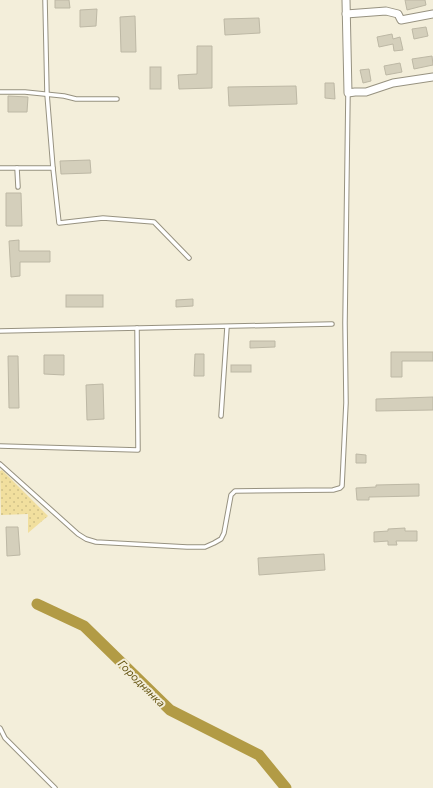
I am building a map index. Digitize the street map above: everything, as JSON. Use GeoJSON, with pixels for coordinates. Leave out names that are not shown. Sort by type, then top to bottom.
{"type":"FeatureCollection","features":[{"type":"Feature","properties":{"kind":"street"},"geometry":{"type":"LineString","coordinates":[[346,0],[348,93],[366,92],[393,84],[433,77]]}},
{"type":"Feature","properties":{"kind":"street"},"geometry":{"type":"LineString","coordinates":[[346,14],[386,11],[398,14],[401,20],[433,14]]}},
{"type":"Feature","properties":{"kind":"lane"},"geometry":{"type":"LineString","coordinates":[[45,0],[47,94],[59,223],[103,218],[154,222],[189,258]]}},
{"type":"Feature","properties":{"kind":"lane"},"geometry":{"type":"LineString","coordinates":[[0,92],[47,94],[76,99],[117,99]]}},
{"type":"Feature","properties":{"kind":"lane"},"geometry":{"type":"LineString","coordinates":[[0,464],[78,534],[86,539],[107,543],[205,547],[214,544],[221,539],[224,533],[231,495],[235,491],[333,490],[342,486],[346,403],[345,323],[348,93]]}},
{"type":"Feature","properties":{"kind":"lane"},"geometry":{"type":"LineString","coordinates":[[0,168],[53,168]]}},
{"type":"Feature","properties":{"kind":"lane"},"geometry":{"type":"LineString","coordinates":[[17,168],[18,187]]}},
{"type":"Feature","properties":{"kind":"lane"},"geometry":{"type":"LineString","coordinates":[[0,331],[332,324]]}},
{"type":"Feature","properties":{"kind":"lane"},"geometry":{"type":"LineString","coordinates":[[221,416],[227,327]]}},
{"type":"Feature","properties":{"kind":"lane"},"geometry":{"type":"LineString","coordinates":[[0,446],[138,450],[137,328]]}},
{"type":"Feature","properties":{"kind":"lane"},"geometry":{"type":"LineString","coordinates":[[0,728],[5,738],[56,788]]}},
{"type":"Feature","properties":{"kind":"shaded area"},"geometry":{"type":"Polygon","coordinates":[[[2,470],[48,516],[28,533],[28,514],[1,515],[0,471],[2,470]]]}},
{"type":"Feature","properties":{"kind":"building"},"geometry":{"type":"Polygon","coordinates":[[[55,0],[69,0],[70,8],[55,8],[55,0]]]}},
{"type":"Feature","properties":{"kind":"building"},"geometry":{"type":"Polygon","coordinates":[[[405,0],[425,0],[426,5],[407,10],[405,0]]]}},
{"type":"Feature","properties":{"kind":"building"},"geometry":{"type":"Polygon","coordinates":[[[97,9],[96,26],[80,27],[80,10],[97,9]]]}},
{"type":"Feature","properties":{"kind":"building"},"geometry":{"type":"Polygon","coordinates":[[[135,16],[136,52],[121,52],[120,17],[135,16]]]}},
{"type":"Feature","properties":{"kind":"building"},"geometry":{"type":"Polygon","coordinates":[[[259,18],[260,33],[225,35],[224,19],[259,18]]]}},
{"type":"Feature","properties":{"kind":"building"},"geometry":{"type":"Polygon","coordinates":[[[426,27],[428,36],[414,39],[412,29],[426,27]]]}},
{"type":"Feature","properties":{"kind":"building"},"geometry":{"type":"Polygon","coordinates":[[[392,34],[393,39],[400,37],[403,50],[394,51],[393,44],[379,47],[377,37],[392,34]]]}},
{"type":"Feature","properties":{"kind":"building"},"geometry":{"type":"Polygon","coordinates":[[[197,46],[212,46],[212,88],[179,89],[178,75],[197,74],[197,46]]]}},
{"type":"Feature","properties":{"kind":"building"},"geometry":{"type":"Polygon","coordinates":[[[432,56],[433,65],[414,69],[412,59],[432,56]]]}},
{"type":"Feature","properties":{"kind":"building"},"geometry":{"type":"Polygon","coordinates":[[[400,63],[402,72],[386,75],[384,66],[400,63]]]}},
{"type":"Feature","properties":{"kind":"building"},"geometry":{"type":"Polygon","coordinates":[[[150,67],[161,67],[161,89],[150,89],[150,67]]]}},
{"type":"Feature","properties":{"kind":"building"},"geometry":{"type":"Polygon","coordinates":[[[369,69],[371,81],[363,83],[360,70],[369,69]]]}},
{"type":"Feature","properties":{"kind":"building"},"geometry":{"type":"Polygon","coordinates":[[[325,83],[334,83],[335,99],[325,98],[325,83]]]}},
{"type":"Feature","properties":{"kind":"building"},"geometry":{"type":"Polygon","coordinates":[[[296,86],[297,104],[229,106],[228,87],[296,86]]]}},
{"type":"Feature","properties":{"kind":"building"},"geometry":{"type":"Polygon","coordinates":[[[8,96],[28,97],[27,112],[8,112],[8,96]]]}},
{"type":"Feature","properties":{"kind":"building"},"geometry":{"type":"Polygon","coordinates":[[[90,160],[91,173],[61,174],[60,161],[90,160]]]}},
{"type":"Feature","properties":{"kind":"building"},"geometry":{"type":"Polygon","coordinates":[[[6,193],[21,193],[22,226],[6,226],[6,193]]]}},
{"type":"Feature","properties":{"kind":"building"},"geometry":{"type":"Polygon","coordinates":[[[19,240],[19,251],[50,251],[50,262],[20,262],[20,276],[11,277],[9,241],[19,240]]]}},
{"type":"Feature","properties":{"kind":"building"},"geometry":{"type":"Polygon","coordinates":[[[66,295],[103,295],[103,307],[66,307],[66,295]]]}},
{"type":"Feature","properties":{"kind":"building"},"geometry":{"type":"Polygon","coordinates":[[[193,299],[193,306],[176,307],[176,300],[193,299]]]}},
{"type":"Feature","properties":{"kind":"building"},"geometry":{"type":"Polygon","coordinates":[[[250,341],[275,341],[275,347],[250,348],[250,341]]]}},
{"type":"Feature","properties":{"kind":"building"},"geometry":{"type":"Polygon","coordinates":[[[391,352],[433,352],[433,361],[402,361],[402,377],[391,377],[391,352]]]}},
{"type":"Feature","properties":{"kind":"building"},"geometry":{"type":"Polygon","coordinates":[[[195,354],[204,354],[204,376],[194,376],[195,354]]]}},
{"type":"Feature","properties":{"kind":"building"},"geometry":{"type":"Polygon","coordinates":[[[44,355],[64,355],[64,375],[44,374],[44,355]]]}},
{"type":"Feature","properties":{"kind":"building"},"geometry":{"type":"Polygon","coordinates":[[[8,356],[18,356],[19,408],[9,408],[8,356]]]}},
{"type":"Feature","properties":{"kind":"building"},"geometry":{"type":"Polygon","coordinates":[[[231,365],[251,365],[251,372],[231,372],[231,365]]]}},
{"type":"Feature","properties":{"kind":"building"},"geometry":{"type":"Polygon","coordinates":[[[103,384],[104,419],[87,420],[86,385],[103,384]]]}},
{"type":"Feature","properties":{"kind":"building"},"geometry":{"type":"Polygon","coordinates":[[[433,397],[433,410],[376,411],[376,399],[433,397]]]}},
{"type":"Feature","properties":{"kind":"building"},"geometry":{"type":"Polygon","coordinates":[[[356,454],[366,455],[366,463],[356,463],[356,454]]]}},
{"type":"Feature","properties":{"kind":"building"},"geometry":{"type":"Polygon","coordinates":[[[419,484],[419,496],[369,497],[369,500],[357,500],[356,488],[376,487],[376,485],[419,484]]]}},
{"type":"Feature","properties":{"kind":"building"},"geometry":{"type":"Polygon","coordinates":[[[6,527],[18,527],[20,555],[7,556],[6,527]]]}},
{"type":"Feature","properties":{"kind":"building"},"geometry":{"type":"Polygon","coordinates":[[[405,528],[405,531],[417,531],[417,541],[396,541],[397,545],[388,545],[388,541],[374,542],[374,532],[405,528]]]}},
{"type":"Feature","properties":{"kind":"building"},"geometry":{"type":"Polygon","coordinates":[[[324,554],[325,570],[259,575],[258,558],[324,554]]]}},
{"type":"Feature","properties":{"kind":"waterway","name":"Городнянка"},"geometry":{"type":"LineString","coordinates":[[37,604],[84,626],[170,710],[259,755],[286,788]]}}]}
